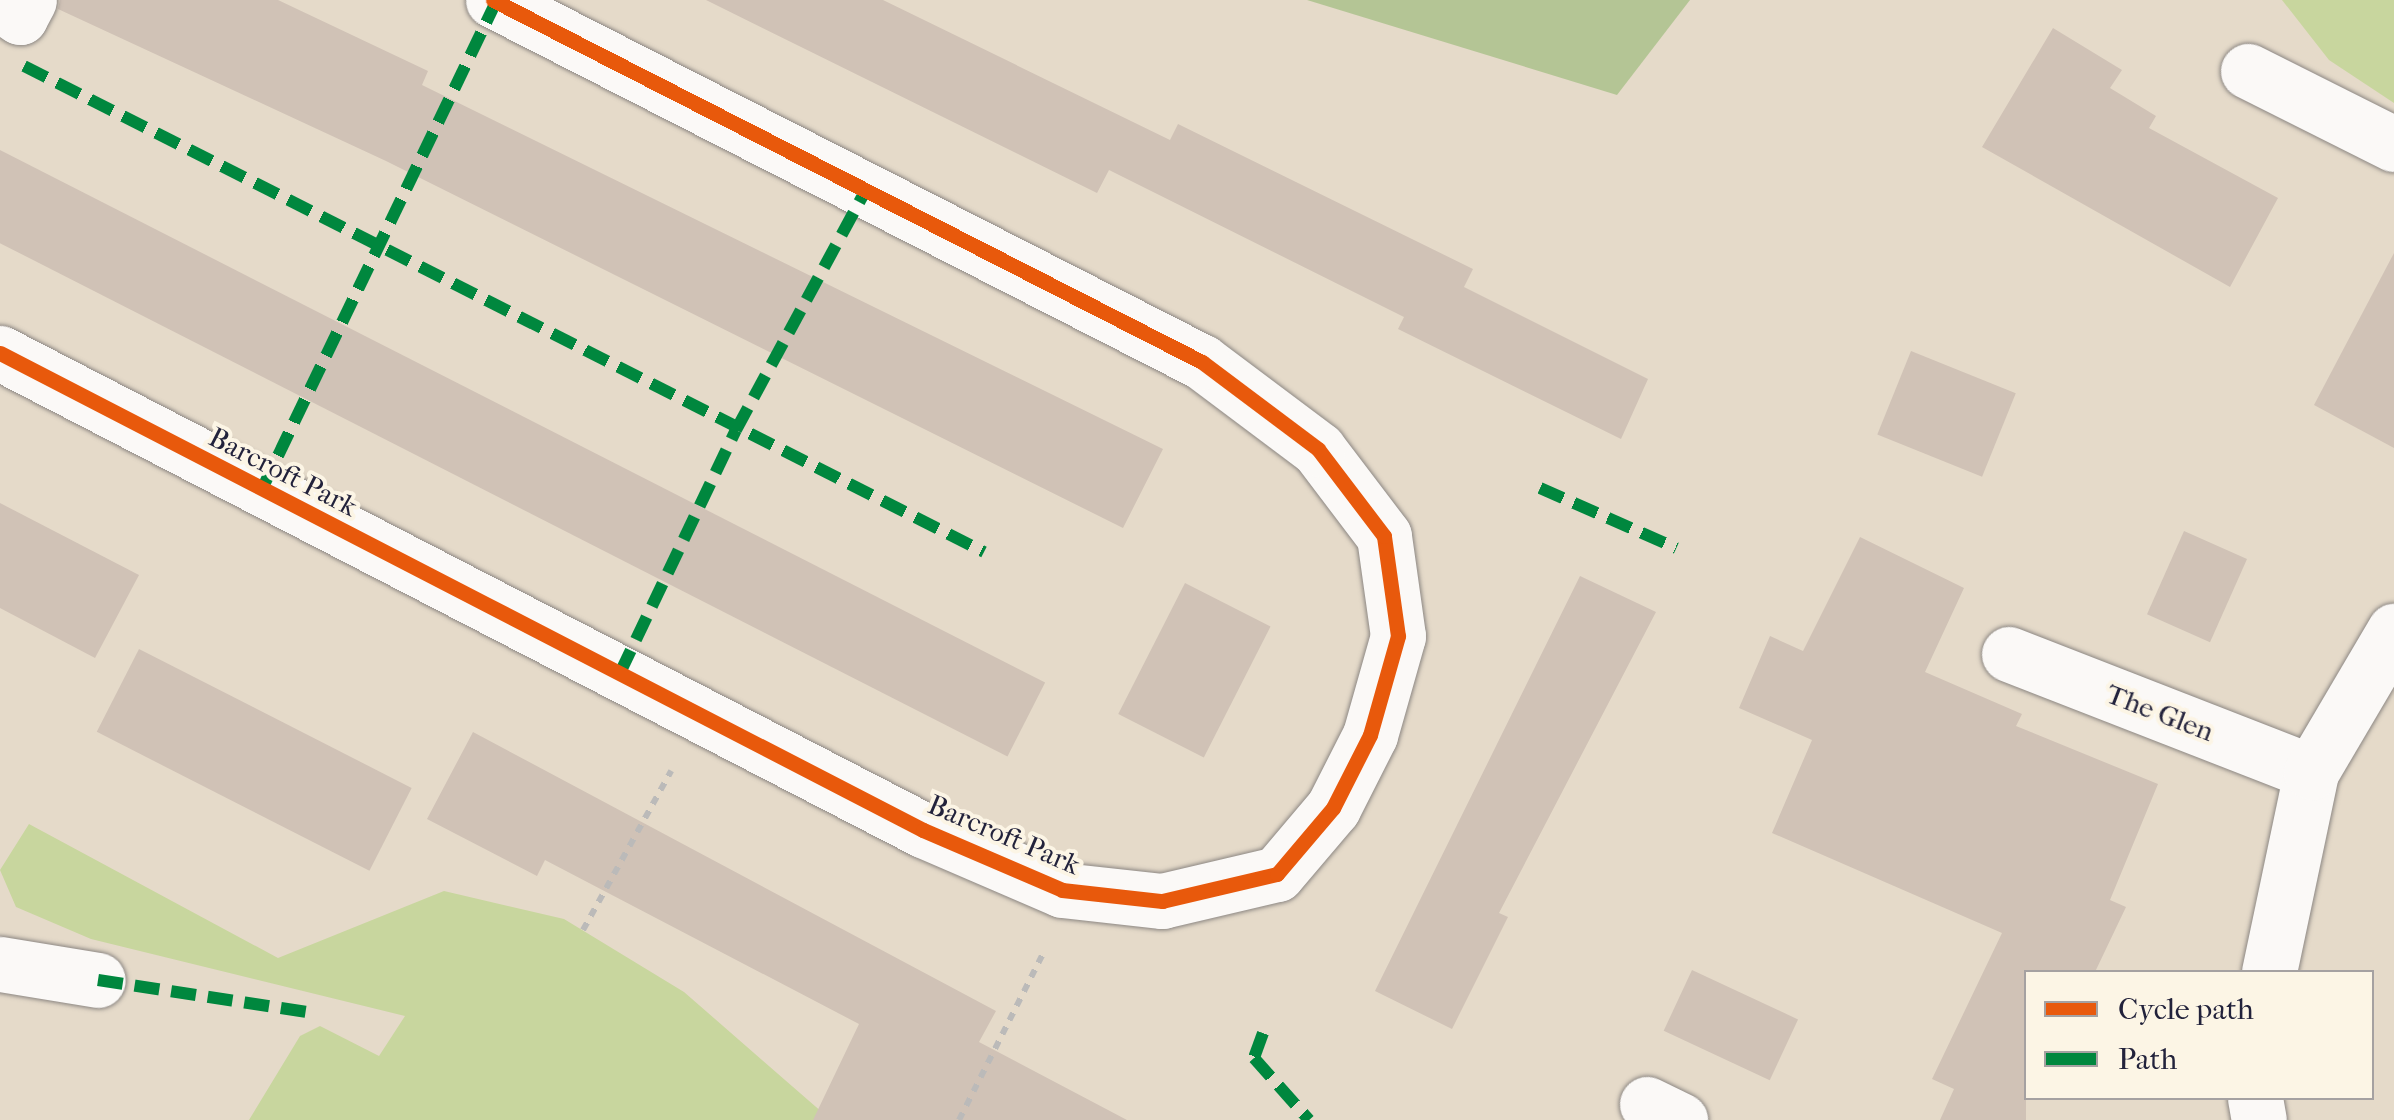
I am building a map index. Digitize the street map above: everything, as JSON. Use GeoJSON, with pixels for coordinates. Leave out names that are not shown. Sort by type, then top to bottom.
{"type":"FeatureCollection","features":[{"type":"Feature","properties":{"kind":"street"},"geometry":{"type":"LineString","coordinates":[[0,4],[20,17],[29,0]]}},
{"type":"Feature","properties":{"kind":"street","name":"Barcroft Park"},"geometry":{"type":"LineString","coordinates":[[0,353],[923,830],[1062,890],[1162,901],[1278,874],[1333,808],[1370,735],[1398,636],[1384,536],[1318,449],[1202,362],[493,0]]}},
{"type":"Feature","properties":{"kind":"street"},"geometry":{"type":"LineString","coordinates":[[2248,71],[2394,144]]}},
{"type":"Feature","properties":{"kind":"street"},"geometry":{"type":"LineString","coordinates":[[2270,970],[2311,772],[2394,631]]}},
{"type":"Feature","properties":{"kind":"street","name":"The Glen"},"geometry":{"type":"LineString","coordinates":[[2009,654],[2311,772]]}},
{"type":"Feature","properties":{"kind":"street"},"geometry":{"type":"LineString","coordinates":[[0,964],[98,980]]}},
{"type":"Feature","properties":{"kind":"path"},"geometry":{"type":"LineString","coordinates":[[583,930],[679,755]]}},
{"type":"Feature","properties":{"kind":"path"},"geometry":{"type":"LineString","coordinates":[[958,1120],[1046,948]]}},
{"type":"Feature","properties":{"kind":"green space"},"geometry":{"type":"Polygon","coordinates":[[[1307,0],[1690,0],[1617,95],[1307,0]]]}},
{"type":"Feature","properties":{"kind":"green space"},"geometry":{"type":"Polygon","coordinates":[[[2282,0],[2394,0],[2394,103],[2329,60],[2282,0]]]}},
{"type":"Feature","properties":{"kind":"green space"},"geometry":{"type":"Polygon","coordinates":[[[29,824],[278,958],[444,891],[564,919],[684,992],[831,1120],[249,1120],[300,1036],[320,1026],[379,1056],[405,1016],[91,939],[16,907],[0,870],[29,824]]]}},
{"type":"Feature","properties":{"kind":"building"},"geometry":{"type":"Polygon","coordinates":[[[60,0],[278,0],[428,71],[422,85],[1163,449],[1123,528],[386,161],[58,9],[60,0]]]}},
{"type":"Feature","properties":{"kind":"building"},"geometry":{"type":"Polygon","coordinates":[[[706,0],[883,0],[1170,140],[1178,124],[1473,269],[1464,287],[1648,379],[1621,439],[1398,329],[1404,317],[1109,170],[1097,193],[706,0]]]}},
{"type":"Feature","properties":{"kind":"building"},"geometry":{"type":"Polygon","coordinates":[[[2053,28],[2122,70],[2110,88],[2156,116],[2149,128],[2278,198],[2230,287],[1982,147],[2053,28]]]}},
{"type":"Feature","properties":{"kind":"building"},"geometry":{"type":"Polygon","coordinates":[[[0,150],[1045,683],[1007,756],[0,243],[0,150]]]}},
{"type":"Feature","properties":{"kind":"building"},"geometry":{"type":"Polygon","coordinates":[[[2394,253],[2394,448],[2314,405],[2394,253]]]}},
{"type":"Feature","properties":{"kind":"building"},"geometry":{"type":"Polygon","coordinates":[[[1911,351],[2016,393],[1982,477],[1877,434],[1911,351]]]}},
{"type":"Feature","properties":{"kind":"building"},"geometry":{"type":"Polygon","coordinates":[[[0,503],[139,575],[95,658],[0,608],[0,503]]]}},
{"type":"Feature","properties":{"kind":"building"},"geometry":{"type":"Polygon","coordinates":[[[2184,531],[2247,559],[2210,642],[2147,614],[2184,531]]]}},
{"type":"Feature","properties":{"kind":"building"},"geometry":{"type":"Polygon","coordinates":[[[1860,537],[1964,588],[1925,672],[2022,714],[2016,726],[2158,784],[2110,900],[2126,907],[2096,970],[2024,970],[2026,1120],[1940,1120],[1954,1089],[1932,1079],[2002,933],[1772,833],[1812,740],[1739,708],[1770,636],[1803,651],[1860,537]]]}},
{"type":"Feature","properties":{"kind":"building"},"geometry":{"type":"Polygon","coordinates":[[[1580,576],[1656,612],[1499,913],[1508,917],[1452,1029],[1375,991],[1580,576]]]}},
{"type":"Feature","properties":{"kind":"building"},"geometry":{"type":"Polygon","coordinates":[[[1185,583],[1271,627],[1204,758],[1118,714],[1185,583]]]}},
{"type":"Feature","properties":{"kind":"building"},"geometry":{"type":"Polygon","coordinates":[[[139,649],[412,788],[369,871],[97,732],[139,649]]]}},
{"type":"Feature","properties":{"kind":"building"},"geometry":{"type":"Polygon","coordinates":[[[473,732],[996,1011],[979,1042],[1127,1120],[813,1120],[859,1024],[545,860],[537,876],[427,819],[473,732]]]}},
{"type":"Feature","properties":{"kind":"building"},"geometry":{"type":"Polygon","coordinates":[[[1692,970],[1798,1019],[1770,1080],[1664,1031],[1692,970]]]}},
{"type":"Feature","properties":{"kind":"marked path"},"geometry":{"type":"LineString","coordinates":[[262,489],[496,2]]}},
{"type":"Feature","properties":{"kind":"marked path"},"geometry":{"type":"LineString","coordinates":[[24,66],[984,552]]}},
{"type":"Feature","properties":{"kind":"marked path"},"geometry":{"type":"LineString","coordinates":[[620,673],[736,430],[867,188]]}},
{"type":"Feature","properties":{"kind":"marked path"},"geometry":{"type":"LineString","coordinates":[[1540,488],[1676,548]]}},
{"type":"Feature","properties":{"kind":"marked path"},"geometry":{"type":"LineString","coordinates":[[98,980],[313,1013]]}},
{"type":"Feature","properties":{"kind":"marked path"},"geometry":{"type":"LineString","coordinates":[[1263,1033],[1254,1058],[1309,1120]]}},
{"type":"Feature","properties":{"kind":"cycle path"},"geometry":{"type":"LineString","coordinates":[[0,353],[923,830],[1062,890],[1162,901],[1277,874],[1333,808],[1370,735],[1398,636],[1384,536],[1318,449],[1202,362],[493,0]]}}]}
